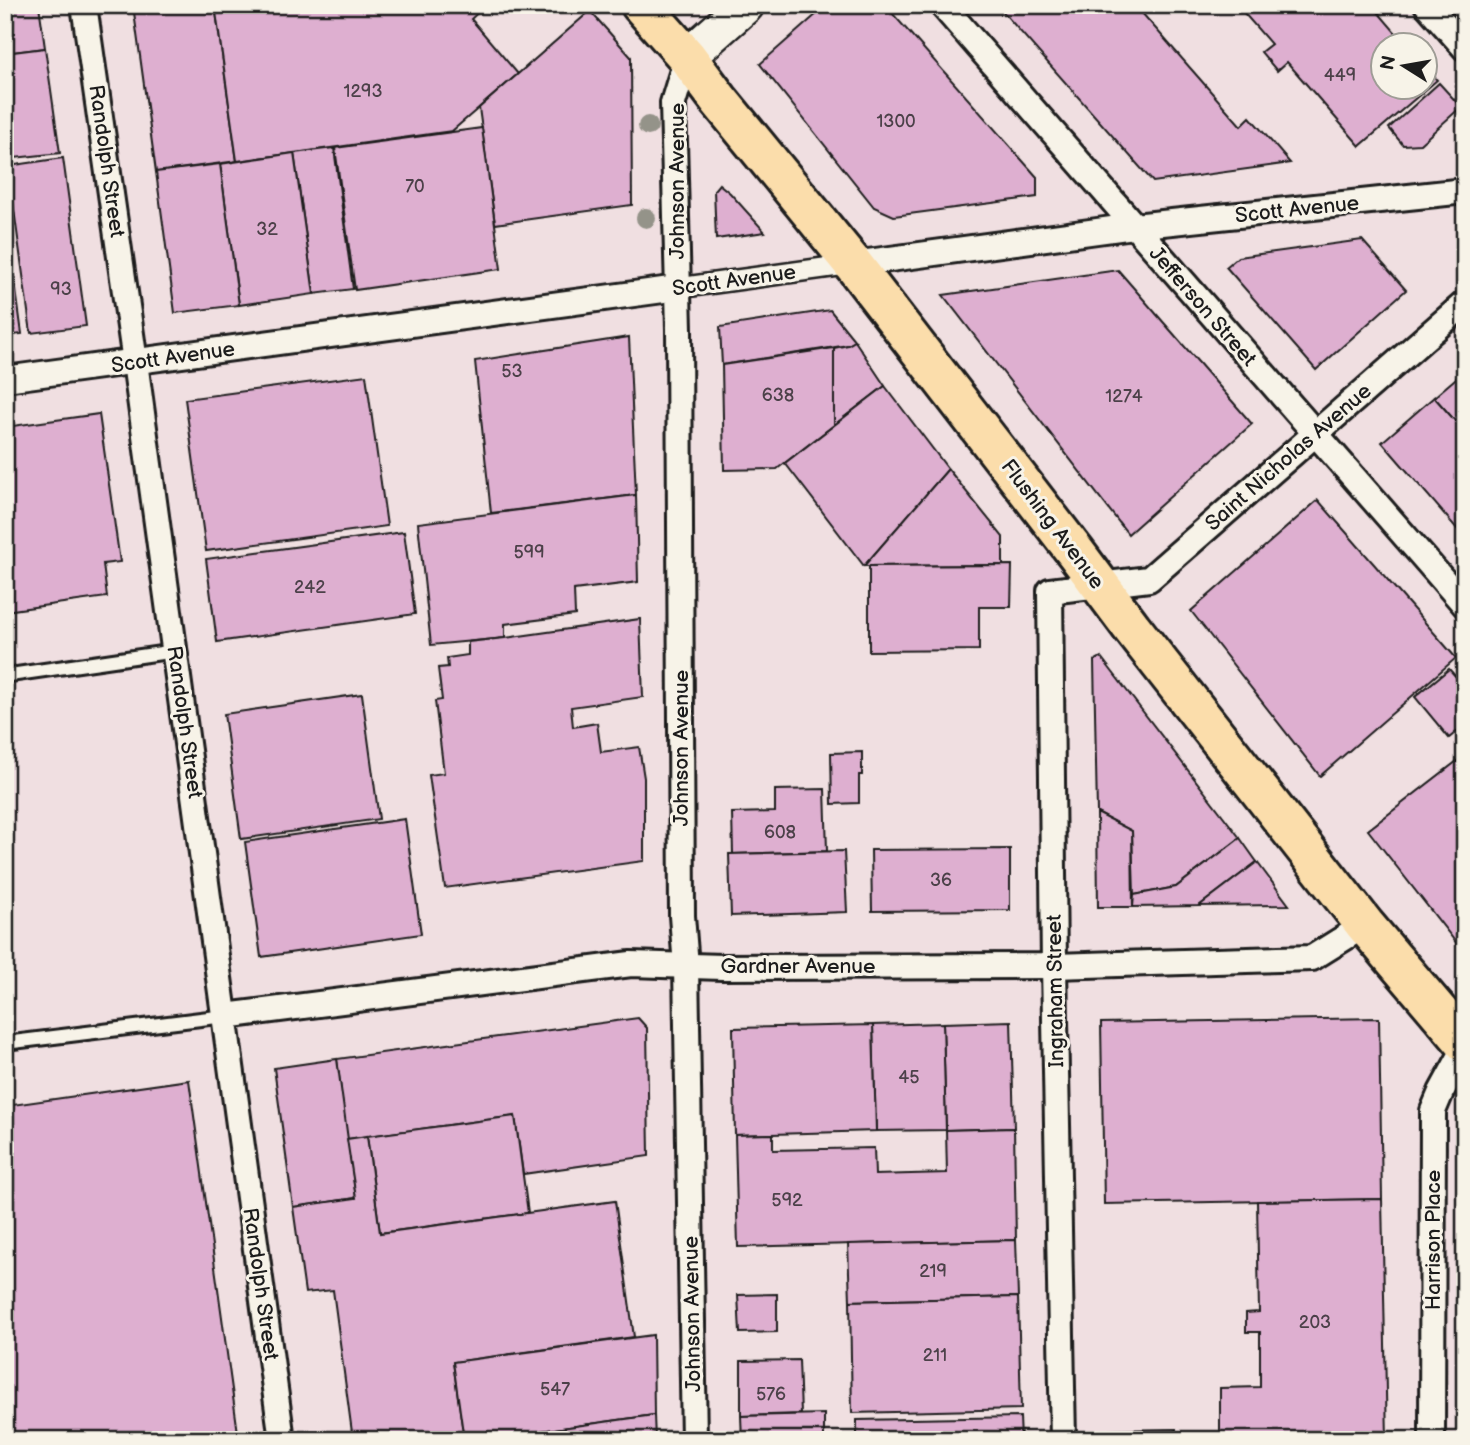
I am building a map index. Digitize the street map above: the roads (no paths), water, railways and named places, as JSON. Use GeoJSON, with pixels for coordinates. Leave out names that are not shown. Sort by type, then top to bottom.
{"type":"FeatureCollection","features":[{"type":"Feature","properties":{"kind":"main road","name":"Flushing Avenue"},"geometry":{"type":"LineString","coordinates":[[642,5],[853,264],[1364,925],[1465,1045]]}},
{"type":"Feature","properties":{"kind":"main road"},"geometry":{"type":"LineString","coordinates":[[687,57],[746,5]]}},
{"type":"Feature","properties":{"kind":"street","name":"Randolph Street"},"geometry":{"type":"LineString","coordinates":[[84,5],[282,1440]]}},
{"type":"Feature","properties":{"kind":"street","name":"Jefferson Street"},"geometry":{"type":"LineString","coordinates":[[942,5],[1465,605]]}},
{"type":"Feature","properties":{"kind":"street"},"geometry":{"type":"LineString","coordinates":[[1427,5],[1465,48]]}},
{"type":"Feature","properties":{"kind":"street","name":"Johnson Avenue"},"geometry":{"type":"LineString","coordinates":[[687,57],[673,103],[678,288],[682,902],[686,966],[694,1440]]}},
{"type":"Feature","properties":{"kind":"street","name":"Scott Avenue"},"geometry":{"type":"LineString","coordinates":[[5,379],[1133,226],[1465,191]]}},
{"type":"Feature","properties":{"kind":"street","name":"Saint Nicholas Avenue"},"geometry":{"type":"LineString","coordinates":[[1099,584],[1149,579],[1465,303]]}},
{"type":"Feature","properties":{"kind":"street","name":"Ingraham Street"},"geometry":{"type":"LineString","coordinates":[[1063,1440],[1050,591],[1099,584]]}},
{"type":"Feature","properties":{"kind":"street","name":"Gardner Avenue"},"geometry":{"type":"LineString","coordinates":[[225,1016],[631,964],[1054,965],[1312,958],[1364,925]]}},
{"type":"Feature","properties":{"kind":"street","name":"Harrison Place"},"geometry":{"type":"LineString","coordinates":[[1432,1440],[1433,1111],[1465,1045]]}},
{"type":"Feature","properties":{"kind":"lane"},"geometry":{"type":"LineString","coordinates":[[10,675],[175,651]]}},
{"type":"Feature","properties":{"kind":"lane"},"geometry":{"type":"LineString","coordinates":[[5,1044],[225,1016]]}}]}
